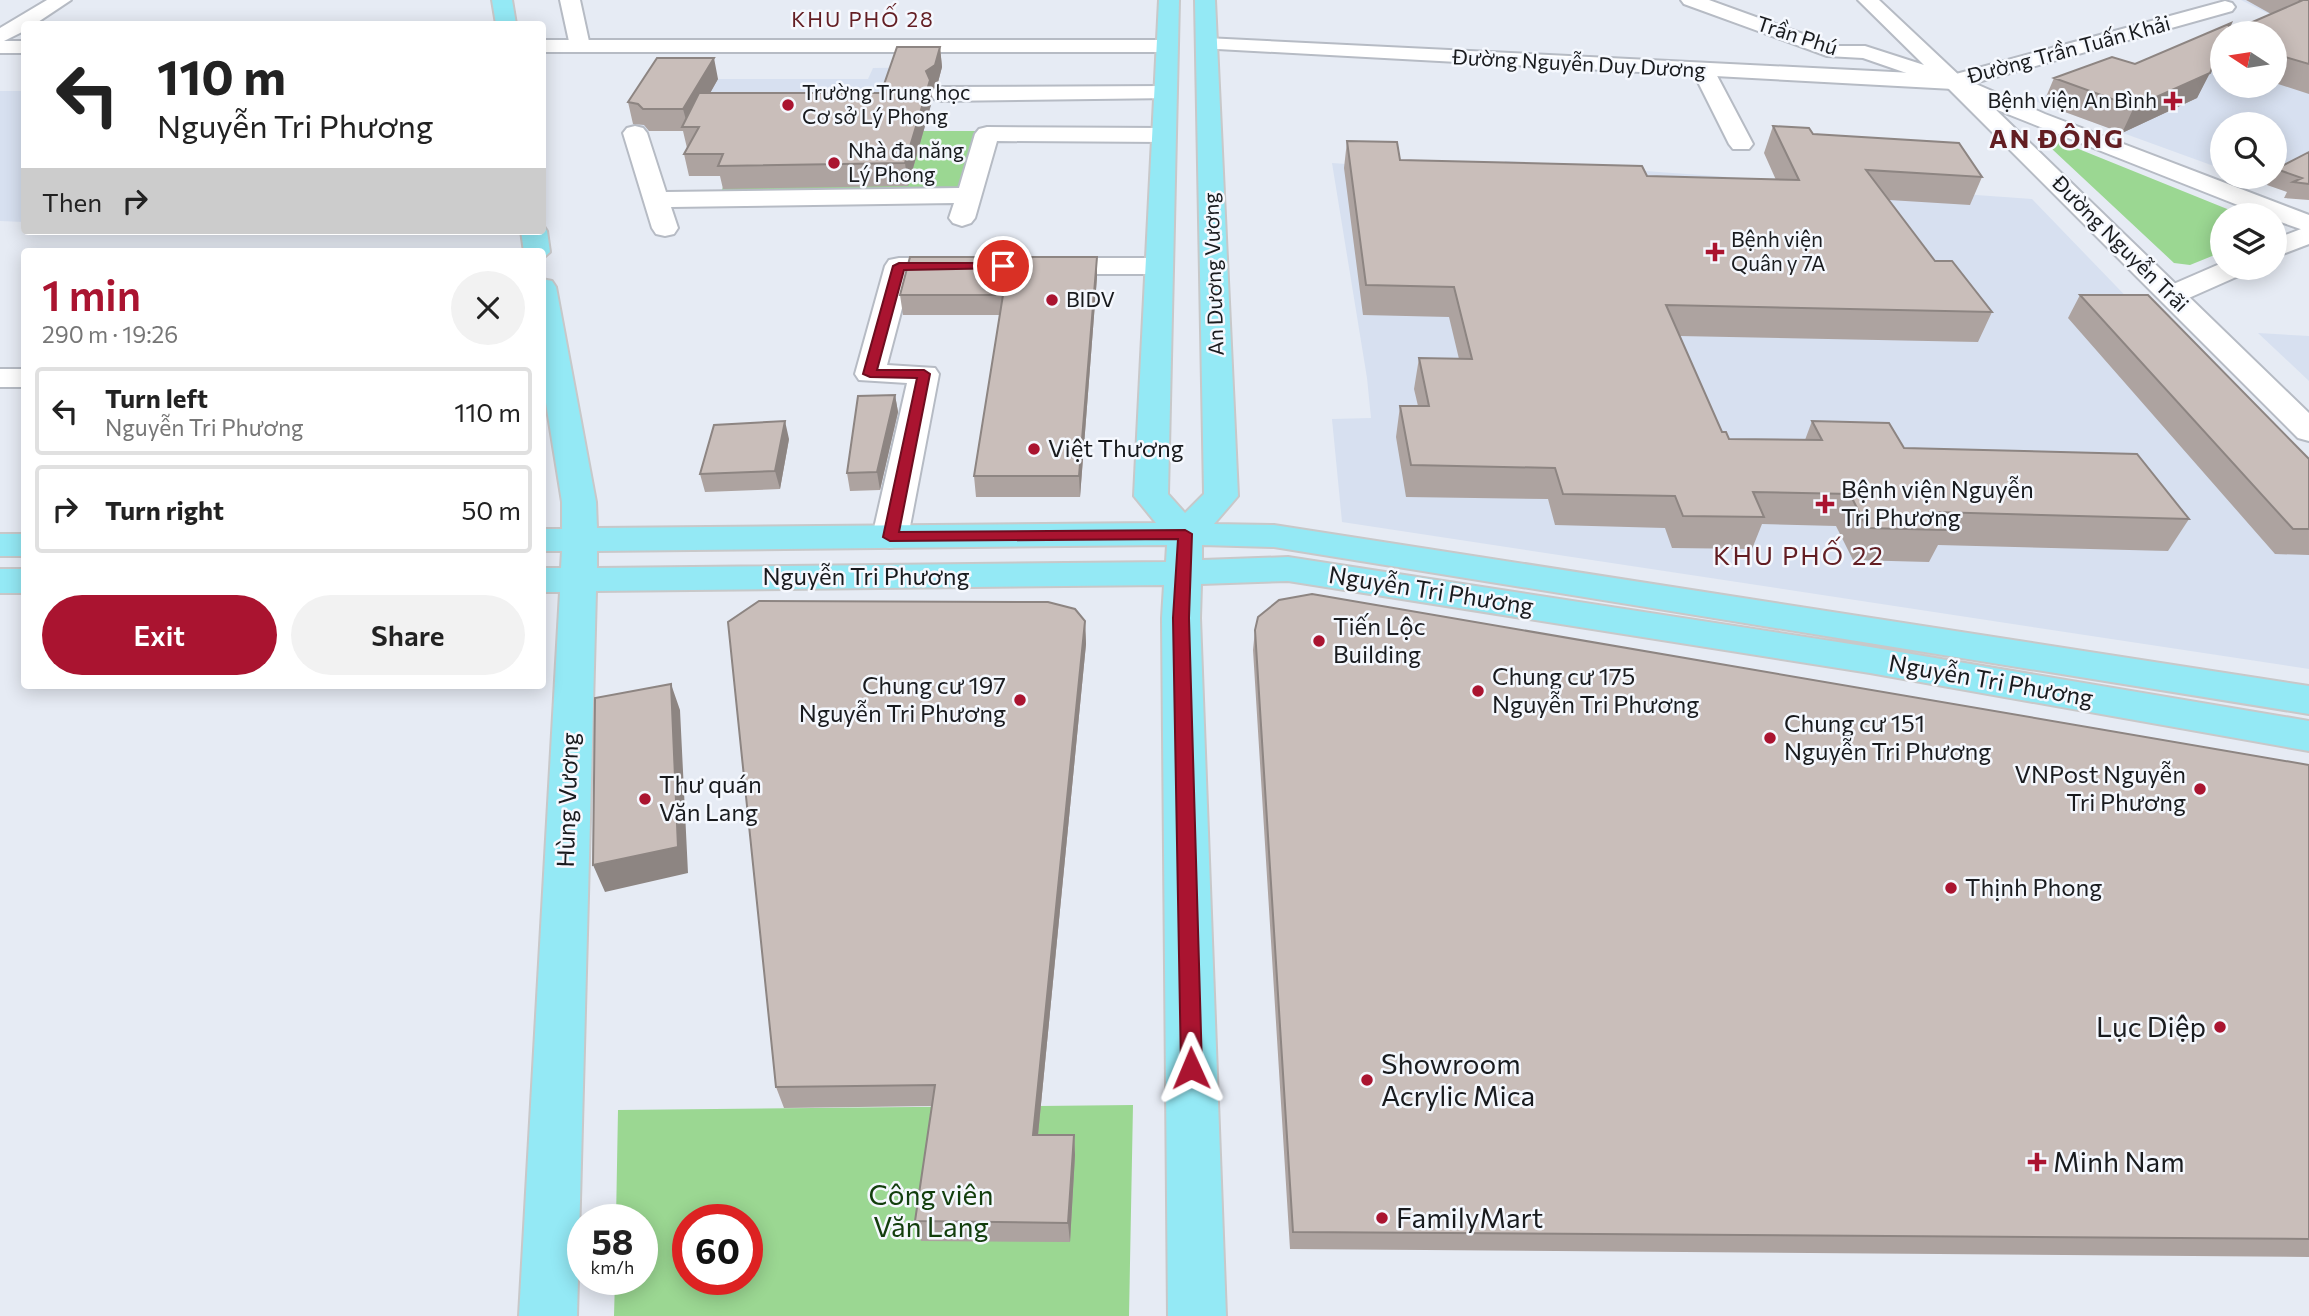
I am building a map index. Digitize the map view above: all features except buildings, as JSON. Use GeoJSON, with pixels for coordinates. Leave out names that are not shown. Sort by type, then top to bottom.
{"type":"FeatureCollection","features":[{"type":"Feature","properties":{"kind":"main road"},"geometry":{"type":"LineString","coordinates":[[502,0],[506,21]]}},
{"type":"Feature","properties":{"kind":"main road"},"geometry":{"type":"LineString","coordinates":[[1169,0],[1151,496],[1183,554],[1197,1316]]}},
{"type":"Feature","properties":{"kind":"main road","name":"An Dương Vương"},"geometry":{"type":"LineString","coordinates":[[1183,554],[1221,496],[1205,0]]}},
{"type":"Feature","properties":{"kind":"main road"},"geometry":{"type":"LineString","coordinates":[[1167,46],[1206,44]]}},
{"type":"Feature","properties":{"kind":"main road"},"geometry":{"type":"LineString","coordinates":[[1166,93],[1207,94]]}},
{"type":"Feature","properties":{"kind":"main road","name":"Hùng Vương"},"geometry":{"type":"LineString","coordinates":[[546,310],[579,502],[567,566],[548,1316]]}},
{"type":"Feature","properties":{"kind":"main road","name":"Nguyễn Tri Phương"},"geometry":{"type":"LineString","coordinates":[[567,566],[705,538],[890,537],[1183,554],[2309,700]]}},
{"type":"Feature","properties":{"kind":"main road"},"geometry":{"type":"LineString","coordinates":[[705,538],[707,578]]}},
{"type":"Feature","properties":{"kind":"main road","name":"Nguyễn Tri Phương"},"geometry":{"type":"LineString","coordinates":[[546,544],[567,566],[707,578],[1183,554]]}},
{"type":"Feature","properties":{"kind":"main road"},"geometry":{"type":"LineString","coordinates":[[0,545],[21,545]]}},
{"type":"Feature","properties":{"kind":"main road"},"geometry":{"type":"LineString","coordinates":[[0,581],[21,581]]}},
{"type":"Feature","properties":{"kind":"main road","name":"Nguyễn Tri Phương"},"geometry":{"type":"LineString","coordinates":[[1866,644],[2309,737]]}},
{"type":"Feature","properties":{"kind":"street"},"geometry":{"type":"LineString","coordinates":[[0,19],[32,0]]}},
{"type":"Feature","properties":{"kind":"street"},"geometry":{"type":"LineString","coordinates":[[26,21],[61,0]]}},
{"type":"Feature","properties":{"kind":"street"},"geometry":{"type":"LineString","coordinates":[[570,0],[580,46]]}},
{"type":"Feature","properties":{"kind":"street","name":"Trần Phú"},"geometry":{"type":"LineString","coordinates":[[1691,0],[1834,52],[1865,52]]}},
{"type":"Feature","properties":{"kind":"street","name":"Trần Phú"},"geometry":{"type":"LineString","coordinates":[[1735,0],[1846,38],[1865,52],[1953,82]]}},
{"type":"Feature","properties":{"kind":"street","name":"Đường Nguyễn Trãi"},"geometry":{"type":"LineString","coordinates":[[1868,0],[2309,430]]}},
{"type":"Feature","properties":{"kind":"street","name":"Đường Trần Tuấn Khải"},"geometry":{"type":"LineString","coordinates":[[1953,82],[2225,7]]}},
{"type":"Feature","properties":{"kind":"street"},"geometry":{"type":"LineString","coordinates":[[0,37],[21,24]]}},
{"type":"Feature","properties":{"kind":"street","name":"Đường Nguyễn Duy Dương"},"geometry":{"type":"LineString","coordinates":[[1206,44],[1953,82]]}},
{"type":"Feature","properties":{"kind":"street"},"geometry":{"type":"LineString","coordinates":[[546,46],[1167,46]]}},
{"type":"Feature","properties":{"kind":"street"},"geometry":{"type":"LineString","coordinates":[[0,47],[21,47]]}},
{"type":"Feature","properties":{"kind":"street"},"geometry":{"type":"LineString","coordinates":[[1703,70],[1741,144]]}},
{"type":"Feature","properties":{"kind":"street"},"geometry":{"type":"LineString","coordinates":[[1953,82],[2036,119],[2309,224]]}},
{"type":"Feature","properties":{"kind":"street"},"geometry":{"type":"LineString","coordinates":[[942,94],[1166,93]]}},
{"type":"Feature","properties":{"kind":"street"},"geometry":{"type":"LineString","coordinates":[[635,133],[665,228]]}},
{"type":"Feature","properties":{"kind":"street"},"geometry":{"type":"LineString","coordinates":[[656,201],[966,208],[987,134],[1163,135]]}},
{"type":"Feature","properties":{"kind":"street"},"geometry":{"type":"LineString","coordinates":[[2287,244],[2309,234]]}},
{"type":"Feature","properties":{"kind":"street"},"geometry":{"type":"LineString","coordinates":[[890,537],[924,374],[870,374],[899,266],[981,266]]}},
{"type":"Feature","properties":{"kind":"street"},"geometry":{"type":"LineString","coordinates":[[1022,266],[1159,266]]}},
{"type":"Feature","properties":{"kind":"street"},"geometry":{"type":"LineString","coordinates":[[2172,295],[2210,278]]}},
{"type":"Feature","properties":{"kind":"street"},"geometry":{"type":"LineString","coordinates":[[0,378],[21,378]]}},
{"type":"Feature","properties":{"kind":"shaded area","name":"Bệnh viện An Bình"},"geometry":{"type":"Polygon","coordinates":[[[2241,0],[2309,0],[2309,199],[2280,189],[2287,189],[2287,112],[2210,112],[2210,165],[2029,99],[2100,81],[2210,43],[2210,98],[2287,98],[2287,21],[2273,21],[2273,16],[2241,0]]]}},
{"type":"Feature","properties":{"kind":"shaded area","name":"Trường Trung học Cơ sở Lý Phong"},"geometry":{"type":"Polygon","coordinates":[[[942,67],[924,131],[629,131],[662,79],[868,79],[873,68],[942,67]]]}},
{"type":"Feature","properties":{"kind":"shaded area"},"geometry":{"type":"Polygon","coordinates":[[[0,91],[21,91],[21,222],[0,221],[0,91]]]}},
{"type":"Feature","properties":{"kind":"shaded area","name":"Bệnh viện Nguyễn Tri Phương"},"geometry":{"type":"Polygon","coordinates":[[[1505,161],[2032,199],[2309,486],[2309,669],[1342,522],[1332,419],[1371,418],[1332,163],[1501,175],[1505,161]]]}},
{"type":"Feature","properties":{"kind":"shaded area"},"geometry":{"type":"Polygon","coordinates":[[[2258,333],[2309,336],[2309,381],[2258,333]]]}},
{"type":"Feature","properties":{"kind":"green space","name":"Nhà đa năng Lý Phong"},"geometry":{"type":"Polygon","coordinates":[[[697,131],[981,131],[962,192],[720,195],[727,176],[689,176],[704,150],[697,131]]]}},
{"type":"Feature","properties":{"kind":"green space"},"geometry":{"type":"Polygon","coordinates":[[[2037,135],[2044,135],[2212,203],[2210,203],[2210,257],[2190,265],[2174,263],[2037,135]]]}},
{"type":"Feature","properties":{"kind":"green space","name":"Công viên Văn Lang"},"geometry":{"type":"Polygon","coordinates":[[[1133,1105],[1129,1316],[614,1316],[615,1295],[658,1295],[658,1204],[616,1204],[618,1110],[1133,1105]]]}},
{"type":"Feature","properties":{"kind":"place","name":"Bệnh viện An Bình"},"geometry":{"type":"Point","coordinates":[2173,101]}},
{"type":"Feature","properties":{"kind":"place","name":"Trường Trung học Cơ sở Lý Phong"},"geometry":{"type":"Point","coordinates":[788,105]}},
{"type":"Feature","properties":{"kind":"place","name":"Nhà đa năng Lý Phong"},"geometry":{"type":"Point","coordinates":[834,163]}},
{"type":"Feature","properties":{"kind":"place","name":"Bệnh viện Quân y 7A"},"geometry":{"type":"Point","coordinates":[1715,252]}},
{"type":"Feature","properties":{"kind":"place","name":"BIDV"},"geometry":{"type":"Point","coordinates":[1052,300]}},
{"type":"Feature","properties":{"kind":"place","name":"Việt Thương"},"geometry":{"type":"Point","coordinates":[1034,449]}},
{"type":"Feature","properties":{"kind":"place","name":"Bệnh viện Nguyễn Tri Phương"},"geometry":{"type":"Point","coordinates":[1825,504]}},
{"type":"Feature","properties":{"kind":"place","name":"Tiến Lộc Building"},"geometry":{"type":"Point","coordinates":[1319,641]}},
{"type":"Feature","properties":{"kind":"place","name":"Chung cư 175 Nguyễn Tri Phương"},"geometry":{"type":"Point","coordinates":[1478,691]}},
{"type":"Feature","properties":{"kind":"place","name":"Chung cư 197 Nguyễn Tri Phương"},"geometry":{"type":"Point","coordinates":[1020,700]}},
{"type":"Feature","properties":{"kind":"place","name":"Chung cư 151 Nguyễn Tri Phương"},"geometry":{"type":"Point","coordinates":[1770,738]}},
{"type":"Feature","properties":{"kind":"place","name":"VNPost Nguyễn Tri Phương"},"geometry":{"type":"Point","coordinates":[2200,789]}},
{"type":"Feature","properties":{"kind":"place","name":"Thư quán Văn Lang"},"geometry":{"type":"Point","coordinates":[645,799]}},
{"type":"Feature","properties":{"kind":"place","name":"Thịnh Phong"},"geometry":{"type":"Point","coordinates":[1951,888]}},
{"type":"Feature","properties":{"kind":"place","name":"Lục Diệp"},"geometry":{"type":"Point","coordinates":[2220,1027]}},
{"type":"Feature","properties":{"kind":"place","name":"Showroom Acrylic Mica"},"geometry":{"type":"Point","coordinates":[1367,1080]}},
{"type":"Feature","properties":{"kind":"place","name":"Minh Nam"},"geometry":{"type":"Point","coordinates":[2037,1162]}},
{"type":"Feature","properties":{"kind":"place","name":"FamilyMart"},"geometry":{"type":"Point","coordinates":[1382,1218]}},
{"type":"Feature","properties":{"kind":"district","name":"KHU PHỐ 28"},"geometry":{"type":"Point","coordinates":[863,20]}},
{"type":"Feature","properties":{"kind":"district","name":"AN ĐÔNG"},"geometry":{"type":"Point","coordinates":[2057,139]}},
{"type":"Feature","properties":{"kind":"district","name":"KHU PHỐ 22"},"geometry":{"type":"Point","coordinates":[1799,556]}},
{"type":"Feature","properties":{"kind":"route"},"geometry":{"type":"LineString","coordinates":[[1003,266],[899,266],[870,374],[924,374],[890,537],[1185,534],[1181,573],[1181,618],[1191,1068]]}}]}
